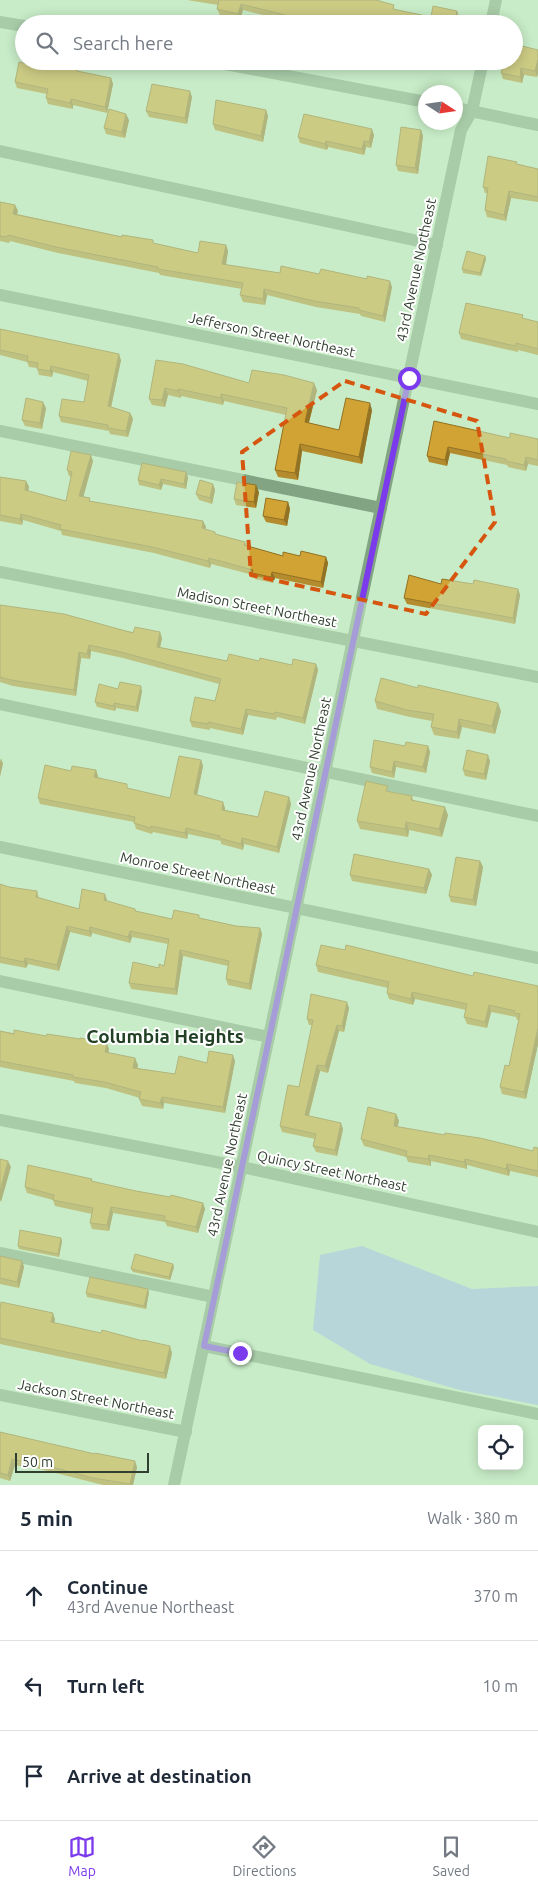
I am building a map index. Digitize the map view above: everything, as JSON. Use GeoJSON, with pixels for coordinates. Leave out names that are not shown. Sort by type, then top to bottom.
{"type":"FeatureCollection","features":[{"type":"Feature","properties":{"kind":"street"},"geometry":{"type":"LineString","coordinates":[[493,15],[496,0]]}},
{"type":"Feature","properties":{"kind":"street"},"geometry":{"type":"LineString","coordinates":[[0,22],[15,24]]}},
{"type":"Feature","properties":{"kind":"street"},"geometry":{"type":"LineString","coordinates":[[257,70],[418,100]]}},
{"type":"Feature","properties":{"kind":"street","name":"43rd Avenue Northeast"},"geometry":{"type":"LineString","coordinates":[[174,1485],[436,245],[461,130],[472,111],[481,70]]}},
{"type":"Feature","properties":{"kind":"street"},"geometry":{"type":"LineString","coordinates":[[463,109],[538,125]]}},
{"type":"Feature","properties":{"kind":"street"},"geometry":{"type":"LineString","coordinates":[[0,151],[436,245]]}},
{"type":"Feature","properties":{"kind":"street","name":"Jefferson Street Northeast"},"geometry":{"type":"LineString","coordinates":[[0,295],[538,404]]}},
{"type":"Feature","properties":{"kind":"street"},"geometry":{"type":"LineString","coordinates":[[0,431],[381,508]]}},
{"type":"Feature","properties":{"kind":"street","name":"Madison Street Northeast"},"geometry":{"type":"LineString","coordinates":[[0,572],[538,677]]}},
{"type":"Feature","properties":{"kind":"street"},"geometry":{"type":"LineString","coordinates":[[0,704],[538,816]]}},
{"type":"Feature","properties":{"kind":"street","name":"Monroe Street Northeast"},"geometry":{"type":"LineString","coordinates":[[0,847],[538,958]]}},
{"type":"Feature","properties":{"kind":"street"},"geometry":{"type":"LineString","coordinates":[[0,981],[269,1037]]}},
{"type":"Feature","properties":{"kind":"street","name":"Quincy Street Northeast"},"geometry":{"type":"LineString","coordinates":[[0,1120],[242,1167],[538,1232]]}},
{"type":"Feature","properties":{"kind":"street"},"geometry":{"type":"LineString","coordinates":[[0,1253],[214,1297]]}},
{"type":"Feature","properties":{"kind":"street"},"geometry":{"type":"LineString","coordinates":[[204,1346],[538,1414]]}},
{"type":"Feature","properties":{"kind":"street","name":"Jackson Street Northeast"},"geometry":{"type":"LineString","coordinates":[[0,1395],[186,1432]]}},
{"type":"Feature","properties":{"kind":"highlighted area"},"geometry":{"type":"Polygon","coordinates":[[[345,381],[477,421],[495,522],[426,614],[251,575],[242,452],[345,381]]]}},
{"type":"Feature","properties":{"kind":"water"},"geometry":{"type":"Polygon","coordinates":[[[362,1246],[472,1289],[538,1286],[538,1405],[460,1390],[370,1364],[313,1330],[320,1255],[362,1246]]]}},
{"type":"Feature","properties":{"kind":"building"},"geometry":{"type":"Polygon","coordinates":[[[219,0],[376,0],[394,5],[393,9],[422,15],[285,15],[241,4],[238,14],[217,9],[219,0]]]}},
{"type":"Feature","properties":{"kind":"building"},"geometry":{"type":"Polygon","coordinates":[[[433,6],[457,11],[456,15],[431,15],[433,6]]]}},
{"type":"Feature","properties":{"kind":"building"},"geometry":{"type":"Polygon","coordinates":[[[523,46],[538,50],[535,71],[523,68],[523,46]]]}},
{"type":"Feature","properties":{"kind":"building"},"geometry":{"type":"Polygon","coordinates":[[[17,70],[78,70],[111,78],[105,107],[71,99],[70,103],[46,98],[48,89],[15,82],[17,70]]]}},
{"type":"Feature","properties":{"kind":"building"},"geometry":{"type":"Polygon","coordinates":[[[502,70],[521,70],[520,77],[501,73],[502,70]]]}},
{"type":"Feature","properties":{"kind":"building"},"geometry":{"type":"Polygon","coordinates":[[[152,84],[190,91],[185,118],[146,111],[152,84]]]}},
{"type":"Feature","properties":{"kind":"building"},"geometry":{"type":"Polygon","coordinates":[[[216,100],[266,110],[261,136],[213,124],[216,100]]]}},
{"type":"Feature","properties":{"kind":"building"},"geometry":{"type":"Polygon","coordinates":[[[109,109],[126,114],[122,132],[104,128],[109,109]]]}},
{"type":"Feature","properties":{"kind":"building"},"geometry":{"type":"Polygon","coordinates":[[[304,114],[372,129],[369,142],[364,141],[362,149],[326,141],[325,144],[298,137],[304,114]]]}},
{"type":"Feature","properties":{"kind":"building"},"geometry":{"type":"Polygon","coordinates":[[[401,127],[421,130],[415,168],[396,165],[401,127]]]}},
{"type":"Feature","properties":{"kind":"building"},"geometry":{"type":"Polygon","coordinates":[[[488,156],[538,169],[538,197],[509,191],[504,215],[485,210],[488,188],[483,187],[488,156]]]}},
{"type":"Feature","properties":{"kind":"building"},"geometry":{"type":"Polygon","coordinates":[[[0,202],[15,205],[13,214],[122,237],[122,235],[153,240],[153,243],[198,253],[200,241],[226,245],[222,264],[280,273],[281,266],[319,274],[321,269],[367,279],[367,276],[390,281],[383,316],[359,310],[359,308],[314,301],[264,289],[263,299],[240,295],[243,283],[158,269],[158,267],[56,247],[8,235],[7,237],[0,236],[0,202]]]}},
{"type":"Feature","properties":{"kind":"building"},"geometry":{"type":"Polygon","coordinates":[[[467,251],[485,256],[480,273],[462,269],[467,251]]]}},
{"type":"Feature","properties":{"kind":"building"},"geometry":{"type":"Polygon","coordinates":[[[466,303],[523,315],[522,318],[538,322],[538,349],[516,343],[515,346],[459,333],[466,303]]]}},
{"type":"Feature","properties":{"kind":"building"},"geometry":{"type":"Polygon","coordinates":[[[0,329],[119,354],[108,406],[130,413],[126,431],[108,428],[108,425],[59,416],[62,399],[84,402],[89,375],[51,366],[50,371],[37,369],[38,363],[27,361],[28,356],[0,350],[0,329]]]}},
{"type":"Feature","properties":{"kind":"building"},"geometry":{"type":"Polygon","coordinates":[[[156,360],[183,364],[249,383],[252,370],[284,375],[314,383],[305,422],[339,430],[346,398],[370,403],[359,457],[300,444],[295,473],[275,470],[287,408],[221,394],[221,398],[165,388],[162,400],[149,399],[156,360]]]}},
{"type":"Feature","properties":{"kind":"building"},"geometry":{"type":"Polygon","coordinates":[[[26,398],[43,402],[40,423],[22,420],[26,398]]]}},
{"type":"Feature","properties":{"kind":"building"},"geometry":{"type":"Polygon","coordinates":[[[434,421],[510,438],[510,433],[538,439],[538,460],[526,457],[524,465],[506,461],[506,459],[448,447],[445,460],[427,456],[434,421]]]}},
{"type":"Feature","properties":{"kind":"building"},"geometry":{"type":"Polygon","coordinates":[[[71,451],[91,455],[79,496],[90,498],[89,501],[203,521],[202,528],[215,532],[215,534],[245,542],[244,545],[283,556],[283,552],[300,556],[301,551],[326,557],[321,582],[272,572],[271,577],[252,573],[253,570],[209,558],[208,561],[152,547],[60,529],[61,525],[21,514],[20,519],[0,515],[0,477],[26,481],[25,490],[66,501],[72,472],[67,470],[71,451]]]}},
{"type":"Feature","properties":{"kind":"building"},"geometry":{"type":"Polygon","coordinates":[[[142,463],[186,472],[184,484],[161,479],[159,485],[138,480],[142,463]]]}},
{"type":"Feature","properties":{"kind":"building"},"geometry":{"type":"Polygon","coordinates":[[[200,480],[213,484],[210,498],[196,494],[200,480]]]}},
{"type":"Feature","properties":{"kind":"building"},"geometry":{"type":"Polygon","coordinates":[[[237,482],[256,485],[254,502],[234,499],[237,482]]]}},
{"type":"Feature","properties":{"kind":"building"},"geometry":{"type":"Polygon","coordinates":[[[266,498],[288,502],[284,520],[263,516],[266,498]]]}},
{"type":"Feature","properties":{"kind":"building"},"geometry":{"type":"Polygon","coordinates":[[[409,575],[441,584],[442,579],[473,584],[474,580],[518,589],[513,618],[404,598],[409,575]]]}},
{"type":"Feature","properties":{"kind":"building"},"geometry":{"type":"Polygon","coordinates":[[[0,605],[64,614],[133,633],[135,627],[160,632],[157,647],[227,661],[229,654],[259,661],[260,658],[292,665],[293,659],[316,664],[303,718],[275,712],[274,714],[246,709],[241,729],[208,722],[208,724],[190,721],[195,697],[215,701],[221,679],[89,645],[87,654],[79,652],[74,690],[0,677],[0,605]]]}},
{"type":"Feature","properties":{"kind":"building"},"geometry":{"type":"Polygon","coordinates":[[[381,678],[418,688],[418,685],[498,703],[492,726],[459,719],[457,732],[431,727],[434,714],[407,710],[375,701],[381,678]]]}},
{"type":"Feature","properties":{"kind":"building"},"geometry":{"type":"Polygon","coordinates":[[[120,682],[141,686],[136,707],[114,703],[114,706],[95,702],[99,684],[118,689],[120,682]]]}},
{"type":"Feature","properties":{"kind":"building"},"geometry":{"type":"Polygon","coordinates":[[[374,740],[405,746],[406,742],[428,746],[423,767],[394,761],[392,772],[370,767],[374,740]]]}},
{"type":"Feature","properties":{"kind":"building"},"geometry":{"type":"Polygon","coordinates":[[[467,750],[488,755],[484,774],[463,770],[467,750]]]}},
{"type":"Feature","properties":{"kind":"building"},"geometry":{"type":"Polygon","coordinates":[[[179,756],[201,760],[194,794],[223,802],[222,810],[258,817],[265,791],[289,797],[277,847],[242,838],[241,844],[219,838],[220,836],[186,828],[185,833],[151,826],[150,828],[134,823],[135,817],[38,798],[45,765],[71,771],[72,766],[96,770],[94,777],[127,784],[127,788],[170,798],[179,756]]]}},
{"type":"Feature","properties":{"kind":"building"},"geometry":{"type":"Polygon","coordinates":[[[366,781],[388,786],[386,791],[412,796],[411,800],[445,807],[439,829],[406,822],[405,829],[357,821],[366,781]]]}},
{"type":"Feature","properties":{"kind":"building"},"geometry":{"type":"Polygon","coordinates":[[[354,854],[429,869],[424,888],[350,875],[354,854]]]}},
{"type":"Feature","properties":{"kind":"building"},"geometry":{"type":"Polygon","coordinates":[[[456,857],[480,861],[473,900],[449,896],[456,857]]]}},
{"type":"Feature","properties":{"kind":"building"},"geometry":{"type":"Polygon","coordinates":[[[0,884],[37,891],[36,897],[79,909],[82,889],[105,894],[104,900],[135,909],[135,911],[172,919],[174,910],[236,926],[260,928],[249,984],[226,979],[229,961],[180,950],[175,989],[129,983],[133,962],[159,968],[159,964],[164,966],[169,939],[130,931],[128,937],[90,927],[89,931],[67,926],[57,965],[25,958],[24,962],[0,957],[0,884]]]}},
{"type":"Feature","properties":{"kind":"building"},"geometry":{"type":"Polygon","coordinates":[[[321,945],[345,950],[346,945],[473,976],[474,972],[538,986],[538,1028],[524,1092],[500,1087],[505,1065],[509,1066],[520,1014],[489,1005],[485,1022],[464,1017],[467,1004],[412,992],[411,999],[387,993],[389,982],[316,965],[321,945]]]}},
{"type":"Feature","properties":{"kind":"building"},"geometry":{"type":"Polygon","coordinates":[[[311,994],[347,1002],[342,1026],[337,1025],[325,1066],[317,1065],[305,1115],[341,1123],[335,1150],[313,1146],[316,1134],[280,1126],[288,1085],[299,1087],[313,1020],[307,1019],[311,994]]]}},
{"type":"Feature","properties":{"kind":"building"},"geometry":{"type":"Polygon","coordinates":[[[14,1030],[46,1036],[47,1034],[107,1043],[105,1052],[135,1058],[133,1068],[175,1074],[179,1056],[207,1063],[209,1051],[233,1055],[223,1107],[162,1097],[160,1103],[139,1099],[141,1092],[104,1082],[73,1077],[73,1075],[0,1061],[0,1031],[14,1034],[14,1030]]]}},
{"type":"Feature","properties":{"kind":"building"},"geometry":{"type":"Polygon","coordinates":[[[368,1107],[396,1114],[394,1126],[445,1135],[445,1133],[480,1138],[533,1151],[534,1147],[538,1148],[538,1171],[507,1164],[506,1169],[465,1159],[464,1162],[429,1155],[428,1159],[406,1156],[407,1151],[361,1139],[368,1107]]]}},
{"type":"Feature","properties":{"kind":"building"},"geometry":{"type":"Polygon","coordinates":[[[0,1159],[8,1161],[0,1191],[0,1159]]]}},
{"type":"Feature","properties":{"kind":"building"},"geometry":{"type":"Polygon","coordinates":[[[28,1165],[136,1191],[170,1197],[171,1195],[203,1203],[196,1227],[164,1220],[165,1216],[111,1207],[107,1225],[90,1223],[93,1208],[53,1200],[54,1195],[25,1187],[28,1165]]]}},
{"type":"Feature","properties":{"kind":"building"},"geometry":{"type":"Polygon","coordinates":[[[20,1230],[61,1238],[58,1254],[18,1246],[20,1230]]]}},
{"type":"Feature","properties":{"kind":"building"},"geometry":{"type":"Polygon","coordinates":[[[135,1254],[173,1264],[169,1277],[131,1269],[135,1254]]]}},
{"type":"Feature","properties":{"kind":"building"},"geometry":{"type":"Polygon","coordinates":[[[0,1256],[22,1261],[17,1282],[0,1278],[0,1256]]]}},
{"type":"Feature","properties":{"kind":"building"},"geometry":{"type":"Polygon","coordinates":[[[90,1277],[148,1289],[144,1306],[86,1293],[90,1277]]]}},
{"type":"Feature","properties":{"kind":"building"},"geometry":{"type":"Polygon","coordinates":[[[1,1302],[53,1313],[51,1322],[101,1333],[102,1330],[170,1346],[164,1373],[0,1338],[1,1302]]]}},
{"type":"Feature","properties":{"kind":"building"},"geometry":{"type":"Polygon","coordinates":[[[0,1432],[95,1454],[135,1461],[130,1484],[93,1478],[26,1460],[26,1462],[12,1459],[8,1475],[0,1473],[0,1432]]]}},
{"type":"Feature","properties":{"kind":"district","name":"Columbia Heights"},"geometry":{"type":"Point","coordinates":[165,1036]}},
{"type":"Feature","properties":{"kind":"route"},"geometry":{"type":"LineString","coordinates":[[240,1353],[204,1346],[409,378]]}}]}
